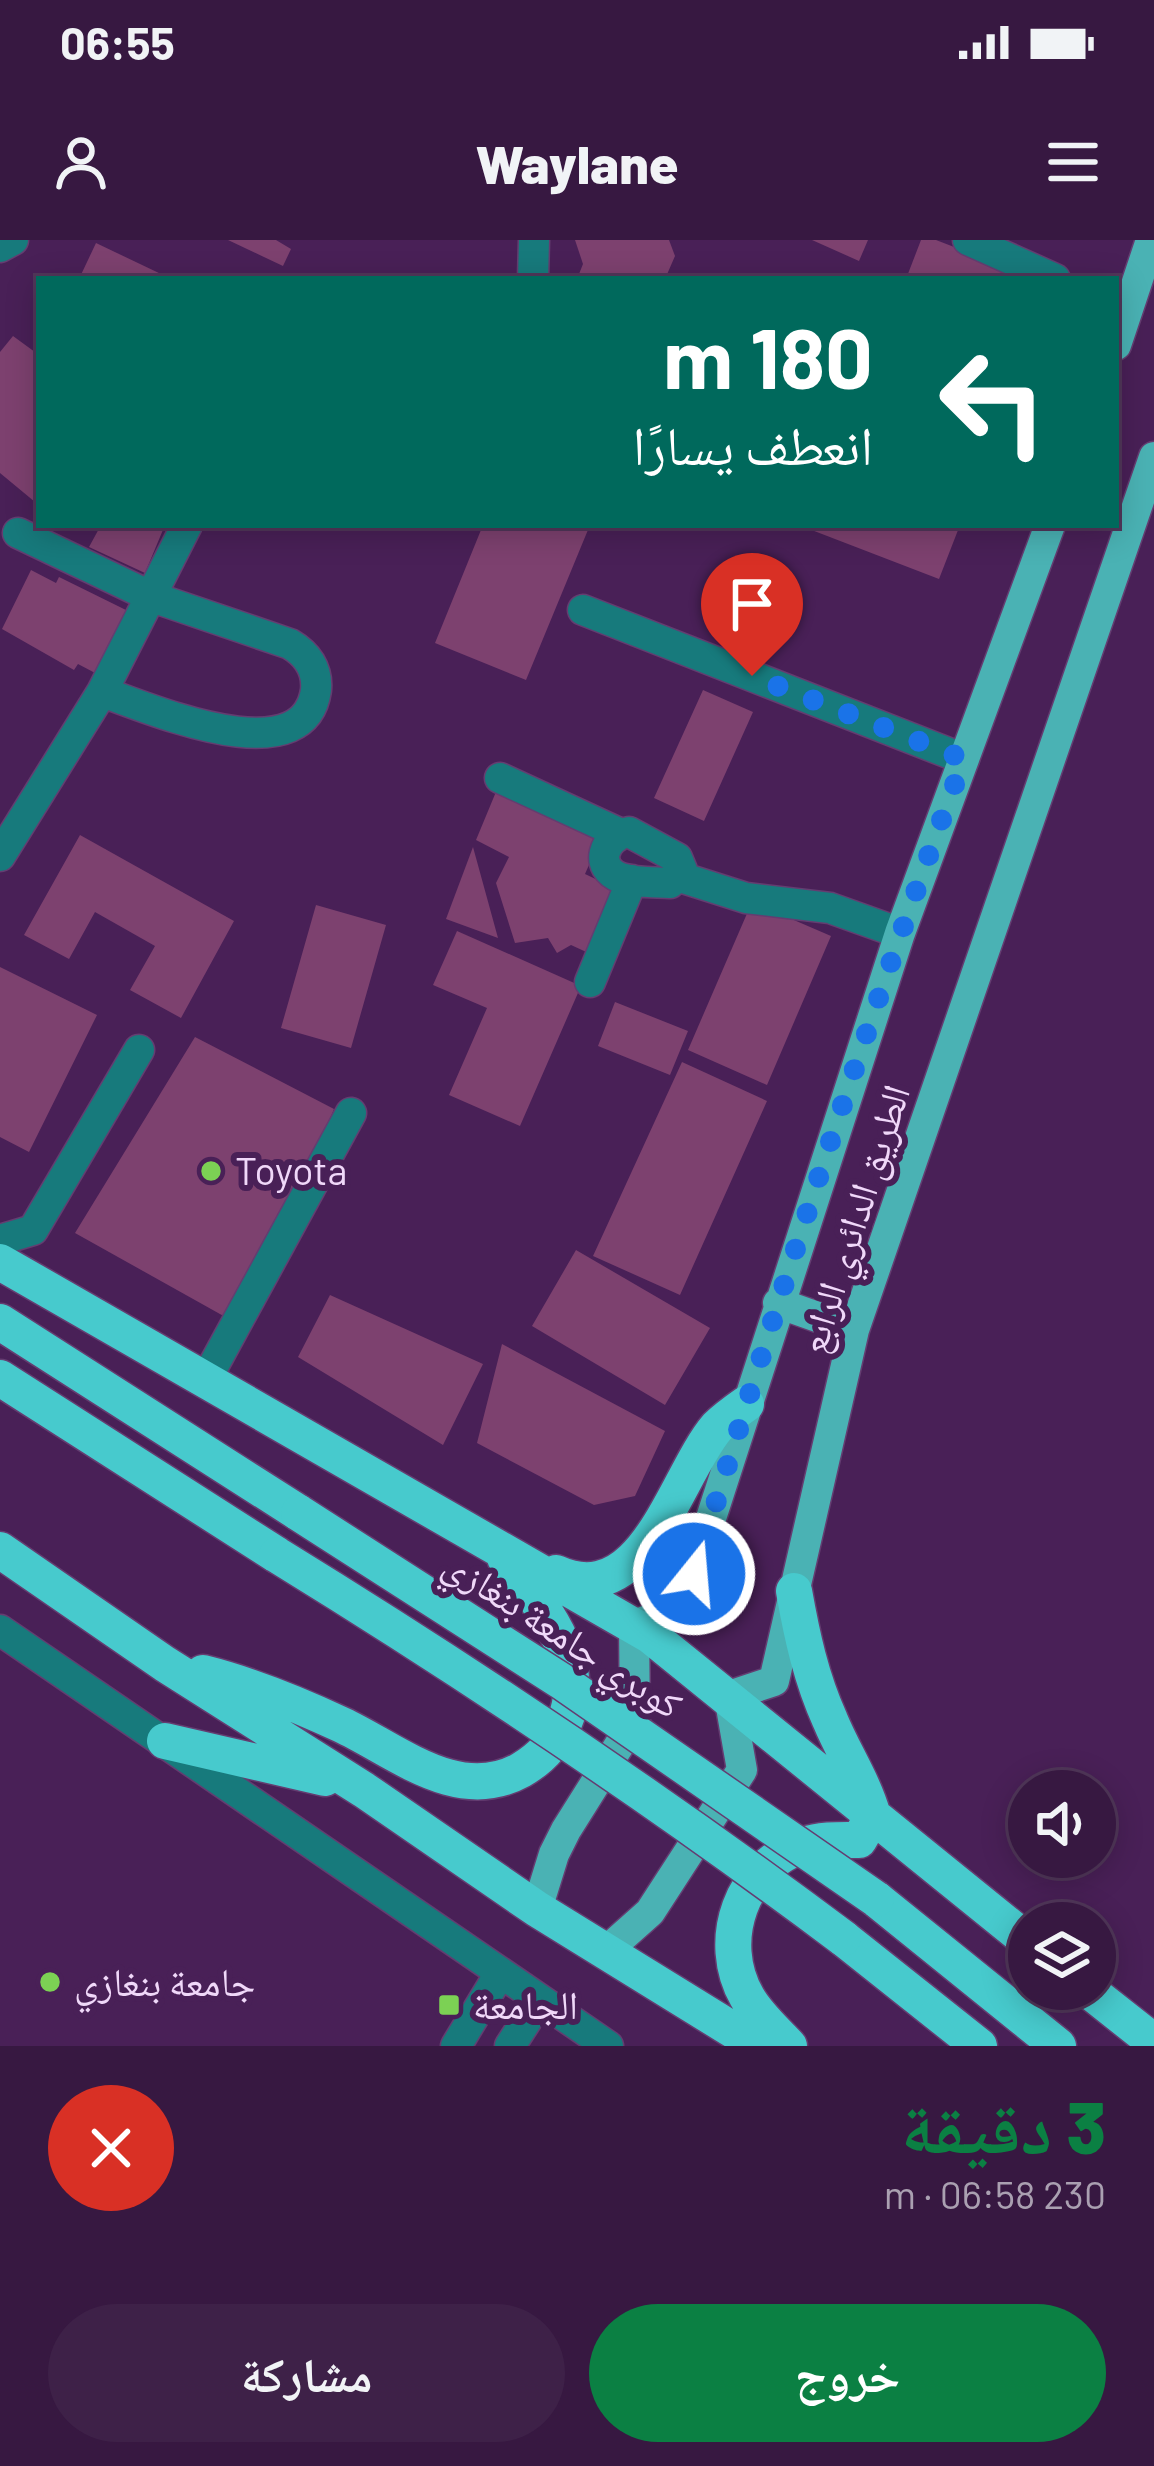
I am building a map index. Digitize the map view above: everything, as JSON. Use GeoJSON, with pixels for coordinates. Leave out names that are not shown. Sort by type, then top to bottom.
{"type":"FeatureCollection","features":[{"type":"Feature","properties":{"kind":"highway"},"geometry":{"type":"LineString","coordinates":[[0,1262],[634,1625],[729,1696],[1008,1925]]}},
{"type":"Feature","properties":{"kind":"highway","name":"كوبري جامعة بنغازي"},"geometry":{"type":"LineString","coordinates":[[0,1322],[561,1681],[876,1900],[1058,2046]]}},
{"type":"Feature","properties":{"kind":"highway"},"geometry":{"type":"LineString","coordinates":[[0,1378],[542,1723],[843,1937],[980,2046]]}},
{"type":"Feature","properties":{"kind":"highway"},"geometry":{"type":"LineString","coordinates":[[497,1548],[577,1582],[611,1574],[639,1555],[718,1426],[746,1404]]}},
{"type":"Feature","properties":{"kind":"highway"},"geometry":{"type":"LineString","coordinates":[[165,1664],[286,1700],[455,1781],[509,1777],[552,1744],[566,1720],[572,1694],[570,1666],[552,1619],[497,1548]]}},
{"type":"Feature","properties":{"kind":"highway"},"geometry":{"type":"LineString","coordinates":[[0,1550],[537,1910],[759,2046]]}},
{"type":"Feature","properties":{"kind":"highway"},"geometry":{"type":"LineString","coordinates":[[789,2046],[748,2000],[737,1976],[732,1949],[739,1910],[758,1875],[779,1857],[803,1845],[860,1840],[872,1816],[865,1786],[831,1724],[806,1658],[794,1591]]}},
{"type":"Feature","properties":{"kind":"highway"},"geometry":{"type":"LineString","coordinates":[[165,1741],[258,1760],[364,1790]]}},
{"type":"Feature","properties":{"kind":"highway"},"geometry":{"type":"LineString","coordinates":[[1114,2010],[1154,2042]]}},
{"type":"Feature","properties":{"kind":"main road"},"geometry":{"type":"LineString","coordinates":[[1122,309],[1151,240]]}},
{"type":"Feature","properties":{"kind":"main road","name":"الطريق الدائري الرابع"},"geometry":{"type":"LineString","coordinates":[[729,1696],[774,1681],[854,1330],[1154,457]]}},
{"type":"Feature","properties":{"kind":"main road","name":"الطريق الدائري الرابع"},"geometry":{"type":"LineString","coordinates":[[634,1625],[682,1607],[900,933],[1049,528]]}},
{"type":"Feature","properties":{"kind":"main road"},"geometry":{"type":"LineString","coordinates":[[778,1303],[854,1330]]}},
{"type":"Feature","properties":{"kind":"main road"},"geometry":{"type":"LineString","coordinates":[[537,1910],[554,1854],[635,1720],[634,1625]]}},
{"type":"Feature","properties":{"kind":"main road"},"geometry":{"type":"LineString","coordinates":[[604,1953],[650,1912],[742,1770],[729,1696]]}},
{"type":"Feature","properties":{"kind":"street"},"geometry":{"type":"LineString","coordinates":[[0,247],[13,240]]}},
{"type":"Feature","properties":{"kind":"street"},"geometry":{"type":"LineString","coordinates":[[533,276],[534,240]]}},
{"type":"Feature","properties":{"kind":"street"},"geometry":{"type":"LineString","coordinates":[[968,240],[1048,276]]}},
{"type":"Feature","properties":{"kind":"street"},"geometry":{"type":"LineString","coordinates":[[0,856],[102,692],[186,528]]}},
{"type":"Feature","properties":{"kind":"street"},"geometry":{"type":"LineString","coordinates":[[18,533],[152,597],[275,637],[300,650],[314,671],[315,695],[304,716],[282,728],[233,733],[102,692]]}},
{"type":"Feature","properties":{"kind":"street"},"geometry":{"type":"LineString","coordinates":[[583,610],[964,759]]}},
{"type":"Feature","properties":{"kind":"street"},"geometry":{"type":"LineString","coordinates":[[500,778],[620,833],[638,834],[676,858],[680,877]]}},
{"type":"Feature","properties":{"kind":"street"},"geometry":{"type":"LineString","coordinates":[[620,833],[606,846],[605,863],[617,876],[670,883],[680,877],[746,898],[830,908],[900,933]]}},
{"type":"Feature","properties":{"kind":"street"},"geometry":{"type":"LineString","coordinates":[[590,982],[632,880]]}},
{"type":"Feature","properties":{"kind":"street"},"geometry":{"type":"LineString","coordinates":[[0,1240],[33,1230],[139,1050]]}},
{"type":"Feature","properties":{"kind":"street"},"geometry":{"type":"LineString","coordinates":[[205,1381],[351,1113]]}},
{"type":"Feature","properties":{"kind":"street"},"geometry":{"type":"LineString","coordinates":[[0,1630],[608,2046]]}},
{"type":"Feature","properties":{"kind":"street"},"geometry":{"type":"LineString","coordinates":[[456,2046],[499,1975]]}},
{"type":"Feature","properties":{"kind":"street"},"geometry":{"type":"LineString","coordinates":[[510,2046],[539,2001]]}},
{"type":"Feature","properties":{"kind":"building"},"geometry":{"type":"Polygon","coordinates":[[[228,240],[276,240],[291,249],[283,266],[228,240]]]}},
{"type":"Feature","properties":{"kind":"building"},"geometry":{"type":"Polygon","coordinates":[[[575,240],[669,240],[675,256],[666,276],[578,276],[583,264],[575,240]]]}},
{"type":"Feature","properties":{"kind":"building"},"geometry":{"type":"Polygon","coordinates":[[[812,240],[868,240],[859,261],[812,240]]]}},
{"type":"Feature","properties":{"kind":"building"},"geometry":{"type":"Polygon","coordinates":[[[921,240],[936,240],[1029,276],[907,276],[921,240]]]}},
{"type":"Feature","properties":{"kind":"building"},"geometry":{"type":"Polygon","coordinates":[[[96,243],[161,274],[160,276],[80,276],[96,243]]]}},
{"type":"Feature","properties":{"kind":"building"},"geometry":{"type":"Polygon","coordinates":[[[13,336],[36,353],[35,502],[0,473],[0,352],[13,336]]]}},
{"type":"Feature","properties":{"kind":"building"},"geometry":{"type":"Polygon","coordinates":[[[99,528],[164,528],[145,573],[89,547],[99,528]]]}},
{"type":"Feature","properties":{"kind":"building"},"geometry":{"type":"Polygon","coordinates":[[[482,528],[589,528],[526,680],[435,643],[482,528]]]}},
{"type":"Feature","properties":{"kind":"building"},"geometry":{"type":"Polygon","coordinates":[[[810,528],[959,528],[939,579],[810,528]]]}},
{"type":"Feature","properties":{"kind":"building"},"geometry":{"type":"Polygon","coordinates":[[[31,570],[56,583],[59,577],[128,611],[97,674],[78,664],[74,670],[2,629],[31,570]]]}},
{"type":"Feature","properties":{"kind":"building"},"geometry":{"type":"Polygon","coordinates":[[[703,690],[753,712],[704,821],[654,798],[703,690]]]}},
{"type":"Feature","properties":{"kind":"building"},"geometry":{"type":"Polygon","coordinates":[[[498,787],[603,833],[585,874],[621,891],[595,956],[571,945],[557,953],[548,938],[515,943],[496,883],[509,857],[476,840],[498,787]]]}},
{"type":"Feature","properties":{"kind":"building"},"geometry":{"type":"Polygon","coordinates":[[[80,835],[234,921],[181,1018],[130,990],[155,946],[95,912],[69,959],[24,935],[80,835]]]}},
{"type":"Feature","properties":{"kind":"building"},"geometry":{"type":"Polygon","coordinates":[[[473,847],[498,938],[446,919],[473,847]]]}},
{"type":"Feature","properties":{"kind":"building"},"geometry":{"type":"Polygon","coordinates":[[[752,902],[831,936],[767,1085],[688,1050],[752,902]]]}},
{"type":"Feature","properties":{"kind":"building"},"geometry":{"type":"Polygon","coordinates":[[[316,905],[386,925],[351,1048],[281,1028],[316,905]]]}},
{"type":"Feature","properties":{"kind":"building"},"geometry":{"type":"Polygon","coordinates":[[[457,931],[581,986],[520,1126],[449,1095],[487,1008],[433,985],[457,931]]]}},
{"type":"Feature","properties":{"kind":"building"},"geometry":{"type":"Polygon","coordinates":[[[0,967],[97,1015],[29,1152],[0,1137],[0,967]]]}},
{"type":"Feature","properties":{"kind":"building"},"geometry":{"type":"Polygon","coordinates":[[[615,1002],[688,1031],[670,1075],[598,1046],[615,1002]]]}},
{"type":"Feature","properties":{"kind":"building","name":"Toyota"},"geometry":{"type":"Polygon","coordinates":[[[195,1037],[334,1109],[245,1328],[75,1233],[195,1037]]]}},
{"type":"Feature","properties":{"kind":"building"},"geometry":{"type":"Polygon","coordinates":[[[682,1062],[767,1101],[680,1295],[593,1256],[682,1062]]]}},
{"type":"Feature","properties":{"kind":"building"},"geometry":{"type":"Polygon","coordinates":[[[576,1250],[710,1328],[665,1405],[532,1326],[576,1250]]]}},
{"type":"Feature","properties":{"kind":"building"},"geometry":{"type":"Polygon","coordinates":[[[330,1295],[483,1364],[443,1445],[298,1357],[330,1295]]]}},
{"type":"Feature","properties":{"kind":"building"},"geometry":{"type":"Polygon","coordinates":[[[502,1344],[665,1431],[635,1496],[594,1505],[477,1443],[502,1344]]]}},
{"type":"Feature","properties":{"kind":"place","name":"Toyota"},"geometry":{"type":"Point","coordinates":[211,1171]}},
{"type":"Feature","properties":{"kind":"place","name":"جامعة بنغازي"},"geometry":{"type":"Point","coordinates":[50,1982]}},
{"type":"Feature","properties":{"kind":"place","name":"الجامعة"},"geometry":{"type":"Point","coordinates":[449,2005]}},
{"type":"Feature","properties":{"kind":"route"},"geometry":{"type":"LineString","coordinates":[[694,1574],[886,974],[964,759],[752,676]]}}]}
